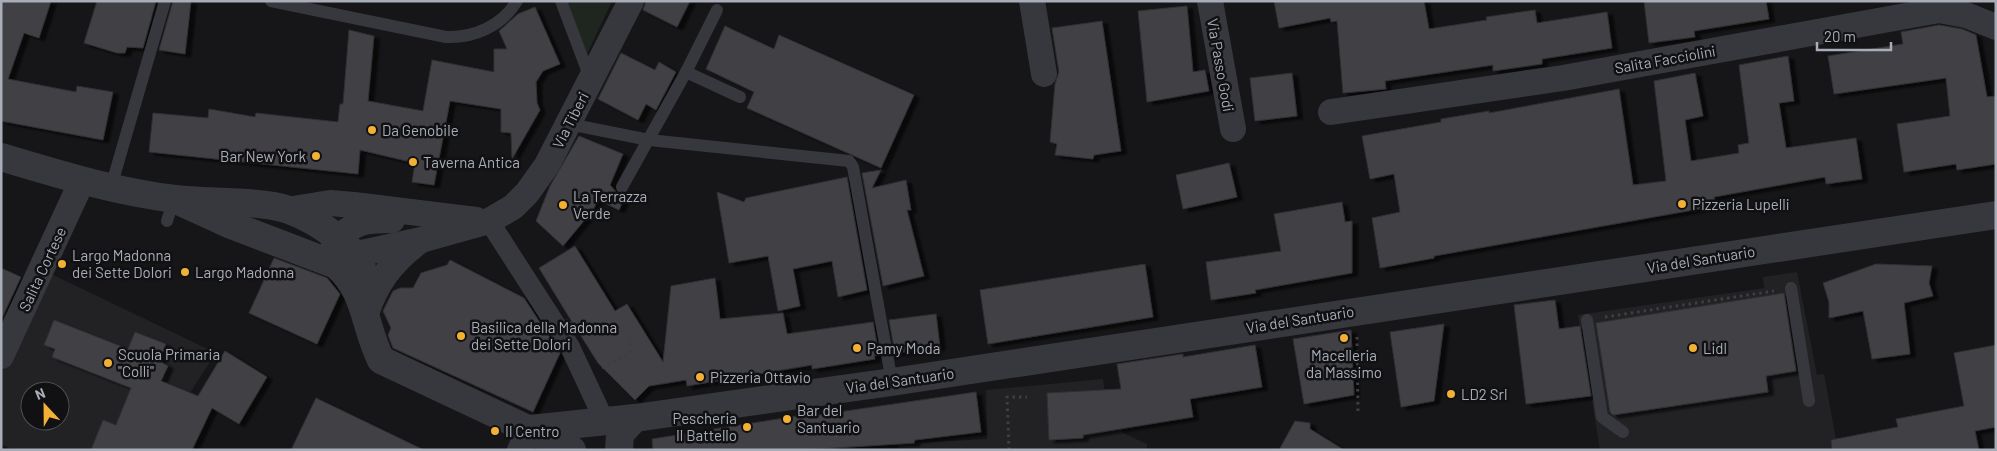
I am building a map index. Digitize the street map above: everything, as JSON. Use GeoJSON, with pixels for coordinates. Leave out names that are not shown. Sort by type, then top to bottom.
{"type":"FeatureCollection","features":[{"type":"Feature","properties":{"kind":"street","name":"Via Tiberi"},"geometry":{"type":"LineString","coordinates":[[489,221],[513,207],[527,193],[547,165],[630,1]]}},
{"type":"Feature","properties":{"kind":"street"},"geometry":{"type":"LineString","coordinates":[[1032,1],[1044,74]]}},
{"type":"Feature","properties":{"kind":"street","name":"Via Passo Godi"},"geometry":{"type":"LineString","coordinates":[[1210,1],[1232,129]]}},
{"type":"Feature","properties":{"kind":"street","name":"Salita Facciolini"},"geometry":{"type":"LineString","coordinates":[[1331,112],[1562,78],[1939,6],[1996,27]]}},
{"type":"Feature","properties":{"kind":"street"},"geometry":{"type":"LineString","coordinates":[[1,157],[82,181],[111,187],[170,210],[339,251],[362,253],[421,240],[489,221]]}},
{"type":"Feature","properties":{"kind":"street","name":"Salita Cortese"},"geometry":{"type":"LineString","coordinates":[[1,356],[82,181]]}},
{"type":"Feature","properties":{"kind":"street"},"geometry":{"type":"LineString","coordinates":[[170,210],[287,210],[330,203],[489,221]]}},
{"type":"Feature","properties":{"kind":"street"},"geometry":{"type":"LineString","coordinates":[[287,210],[310,219],[328,230],[366,314],[381,360],[525,440],[572,450]]}},
{"type":"Feature","properties":{"kind":"street"},"geometry":{"type":"LineString","coordinates":[[339,251],[352,225],[365,221],[398,220],[438,215]]}},
{"type":"Feature","properties":{"kind":"street","name":"Via del Santuario"},"geometry":{"type":"LineString","coordinates":[[605,422],[892,382],[1996,215]]}},
{"type":"Feature","properties":{"kind":"street"},"geometry":{"type":"LineString","coordinates":[[489,221],[570,347],[605,422],[525,440]]}},
{"type":"Feature","properties":{"kind":"street"},"geometry":{"type":"LineString","coordinates":[[366,314],[381,278],[394,262],[421,240]]}},
{"type":"Feature","properties":{"kind":"street"},"geometry":{"type":"LineString","coordinates":[[619,450],[620,434],[635,418]]}},
{"type":"Feature","properties":{"kind":"lane"},"geometry":{"type":"LineString","coordinates":[[111,187],[165,1]]}},
{"type":"Feature","properties":{"kind":"lane"},"geometry":{"type":"LineString","coordinates":[[271,1],[446,37],[477,34],[507,14],[517,1]]}},
{"type":"Feature","properties":{"kind":"lane"},"geometry":{"type":"LineString","coordinates":[[561,2],[590,80]]}},
{"type":"Feature","properties":{"kind":"lane"},"geometry":{"type":"LineString","coordinates":[[622,187],[686,72],[717,10]]}},
{"type":"Feature","properties":{"kind":"lane"},"geometry":{"type":"LineString","coordinates":[[686,72],[740,97]]}},
{"type":"Feature","properties":{"kind":"lane"},"geometry":{"type":"LineString","coordinates":[[569,124],[649,140],[849,161],[852,164],[892,382]]}},
{"type":"Feature","properties":{"kind":"lane"},"geometry":{"type":"LineString","coordinates":[[1791,288],[1809,401]]}},
{"type":"Feature","properties":{"kind":"lane"},"geometry":{"type":"LineString","coordinates":[[1587,320],[1602,417],[1623,432]]}},
{"type":"Feature","properties":{"kind":"path"},"geometry":{"type":"LineString","coordinates":[[1587,320],[1791,288]]}},
{"type":"Feature","properties":{"kind":"path"},"geometry":{"type":"LineString","coordinates":[[1354,311],[1358,415]]}},
{"type":"Feature","properties":{"kind":"path"},"geometry":{"type":"LineString","coordinates":[[608,364],[630,353],[629,335]]}},
{"type":"Feature","properties":{"kind":"path"},"geometry":{"type":"LineString","coordinates":[[1009,450],[1007,397],[1027,397]]}},
{"type":"Feature","properties":{"kind":"shaded area"},"geometry":{"type":"Polygon","coordinates":[[[567,1],[612,1],[587,54],[567,1]]]}},
{"type":"Feature","properties":{"kind":"shaded area"},"geometry":{"type":"Polygon","coordinates":[[[1797,272],[1817,375],[1824,374],[1838,450],[1600,450],[1578,315],[1764,288],[1763,277],[1797,272]]]}},
{"type":"Feature","properties":{"kind":"shaded area","name":"Scuola Primaria \"Colli\""},"geometry":{"type":"Polygon","coordinates":[[[49,273],[216,353],[174,417],[158,450],[12,450],[1,444],[1,373],[49,273]]]}},
{"type":"Feature","properties":{"kind":"shaded area"},"geometry":{"type":"Polygon","coordinates":[[[1103,379],[1107,413],[1119,414],[1123,433],[1147,444],[1147,450],[898,450],[898,444],[987,439],[986,390],[1103,379]]]}},
{"type":"Feature","properties":{"kind":"building"},"geometry":{"type":"Polygon","coordinates":[[[1,1],[51,1],[39,38],[24,33],[8,79],[76,92],[77,86],[113,92],[103,140],[1,121],[1,1]]]}},
{"type":"Feature","properties":{"kind":"building"},"geometry":{"type":"Polygon","coordinates":[[[97,1],[156,1],[143,48],[127,47],[125,53],[117,53],[84,43],[97,1]]]}},
{"type":"Feature","properties":{"kind":"building"},"geometry":{"type":"Polygon","coordinates":[[[173,1],[191,1],[185,54],[159,50],[173,1]]]}},
{"type":"Feature","properties":{"kind":"building"},"geometry":{"type":"Polygon","coordinates":[[[646,1],[690,1],[677,27],[643,10],[646,1]]]}},
{"type":"Feature","properties":{"kind":"building"},"geometry":{"type":"Polygon","coordinates":[[[1274,1],[1424,1],[1429,29],[1487,20],[1486,17],[1535,10],[1537,23],[1607,12],[1612,48],[1542,59],[1542,64],[1493,71],[1493,65],[1385,81],[1386,89],[1343,93],[1337,21],[1331,22],[1330,18],[1279,28],[1274,1]]]}},
{"type":"Feature","properties":{"kind":"building"},"geometry":{"type":"Polygon","coordinates":[[[1644,1],[1766,1],[1769,19],[1694,31],[1695,37],[1649,43],[1644,1]]]}},
{"type":"Feature","properties":{"kind":"building"},"geometry":{"type":"Polygon","coordinates":[[[1187,6],[1193,72],[1205,70],[1209,91],[1147,102],[1138,11],[1187,6]]]}},
{"type":"Feature","properties":{"kind":"building"},"geometry":{"type":"Polygon","coordinates":[[[535,7],[560,64],[543,71],[536,82],[537,103],[540,110],[512,159],[511,133],[501,132],[501,109],[450,101],[434,185],[412,182],[415,163],[360,150],[358,174],[149,152],[153,113],[208,118],[209,109],[255,117],[256,113],[338,122],[340,104],[343,104],[349,30],[374,36],[368,101],[423,111],[432,60],[494,72],[494,49],[507,49],[499,31],[518,14],[535,7]]]}},
{"type":"Feature","properties":{"kind":"building"},"geometry":{"type":"Polygon","coordinates":[[[1102,21],[1121,151],[1094,155],[1093,159],[1055,155],[1057,144],[1050,142],[1055,84],[1059,72],[1052,28],[1102,21]]]}},
{"type":"Feature","properties":{"kind":"building"},"geometry":{"type":"Polygon","coordinates":[[[1939,25],[1962,29],[1976,35],[1987,97],[1996,96],[1996,164],[1957,170],[1956,164],[1904,172],[1897,124],[1950,116],[1946,78],[1834,94],[1828,56],[1903,44],[1901,32],[1939,25]]]}},
{"type":"Feature","properties":{"kind":"building"},"geometry":{"type":"Polygon","coordinates":[[[725,26],[774,49],[779,35],[914,95],[881,168],[747,108],[754,92],[706,69],[725,26]]]}},
{"type":"Feature","properties":{"kind":"building"},"geometry":{"type":"Polygon","coordinates":[[[621,53],[655,70],[659,62],[676,72],[656,110],[646,104],[638,120],[598,99],[621,53]]]}},
{"type":"Feature","properties":{"kind":"building"},"geometry":{"type":"Polygon","coordinates":[[[1788,56],[1794,101],[1779,103],[1786,148],[1856,138],[1862,179],[1826,184],[1825,177],[1714,197],[1716,206],[1434,256],[1434,258],[1380,268],[1372,218],[1400,212],[1394,174],[1370,179],[1362,136],[1441,122],[1441,119],[1489,111],[1489,113],[1619,89],[1633,185],[1666,181],[1654,81],[1695,73],[1703,116],[1685,120],[1691,161],[1739,153],[1738,145],[1749,143],[1739,65],[1788,56]]]}},
{"type":"Feature","properties":{"kind":"building"},"geometry":{"type":"Polygon","coordinates":[[[1292,73],[1297,116],[1255,121],[1250,78],[1292,73]]]}},
{"type":"Feature","properties":{"kind":"building"},"geometry":{"type":"Polygon","coordinates":[[[579,136],[623,154],[610,185],[618,194],[626,194],[619,210],[598,200],[593,210],[563,246],[536,221],[550,186],[579,136]]]}},
{"type":"Feature","properties":{"kind":"building"},"geometry":{"type":"Polygon","coordinates":[[[1229,163],[1237,197],[1183,209],[1176,175],[1229,163]]]}},
{"type":"Feature","properties":{"kind":"building"},"geometry":{"type":"Polygon","coordinates":[[[881,170],[872,188],[906,180],[911,210],[907,210],[924,276],[883,286],[862,173],[881,170]]]}},
{"type":"Feature","properties":{"kind":"building"},"geometry":{"type":"Polygon","coordinates":[[[847,177],[867,290],[838,297],[832,261],[793,269],[800,306],[778,311],[768,256],[729,263],[717,192],[744,202],[746,198],[847,177]]]}},
{"type":"Feature","properties":{"kind":"building"},"geometry":{"type":"Polygon","coordinates":[[[1342,202],[1345,222],[1352,221],[1352,273],[1255,290],[1256,293],[1211,300],[1206,262],[1281,251],[1274,214],[1342,202]]]}},
{"type":"Feature","properties":{"kind":"building"},"geometry":{"type":"Polygon","coordinates":[[[575,246],[615,311],[627,304],[663,362],[671,286],[715,278],[720,319],[783,313],[787,334],[873,322],[879,355],[874,356],[875,359],[812,369],[812,365],[687,386],[686,380],[649,386],[635,400],[598,363],[574,325],[572,329],[566,319],[572,322],[539,268],[575,246]]]}},
{"type":"Feature","properties":{"kind":"building"},"geometry":{"type":"Polygon","coordinates":[[[274,258],[327,278],[340,294],[317,344],[249,313],[274,258]]]}},
{"type":"Feature","properties":{"kind":"building","name":"Basilica della Madonna dei Sette Dolori"},"geometry":{"type":"Polygon","coordinates":[[[450,260],[524,298],[560,353],[533,412],[393,348],[388,335],[391,328],[383,311],[393,291],[400,288],[413,288],[421,273],[447,265],[450,260]]]}},
{"type":"Feature","properties":{"kind":"building"},"geometry":{"type":"Polygon","coordinates":[[[1145,264],[1153,317],[988,344],[980,290],[1145,264]]]}},
{"type":"Feature","properties":{"kind":"building"},"geometry":{"type":"Polygon","coordinates":[[[1876,264],[1932,266],[1929,283],[1933,296],[1904,303],[1910,354],[1872,359],[1863,311],[1829,318],[1829,302],[1823,283],[1876,264]]]}},
{"type":"Feature","properties":{"kind":"building"},"geometry":{"type":"Polygon","coordinates":[[[1,268],[21,277],[1,320],[1,268]]]}},
{"type":"Feature","properties":{"kind":"building","name":"Lidl"},"geometry":{"type":"Polygon","coordinates":[[[1784,293],[1796,371],[1766,376],[1768,392],[1613,415],[1610,412],[1596,323],[1784,293]]]}},
{"type":"Feature","properties":{"kind":"building"},"geometry":{"type":"Polygon","coordinates":[[[1555,300],[1559,329],[1580,326],[1591,396],[1526,404],[1514,305],[1555,300]]]}},
{"type":"Feature","properties":{"kind":"building"},"geometry":{"type":"Polygon","coordinates":[[[936,314],[940,347],[895,353],[889,320],[936,314]]]}},
{"type":"Feature","properties":{"kind":"building"},"geometry":{"type":"Polygon","coordinates":[[[54,320],[128,349],[135,332],[166,344],[159,361],[168,366],[161,381],[198,396],[225,351],[267,377],[239,424],[212,408],[192,450],[91,450],[103,420],[116,425],[131,388],[52,357],[55,349],[44,345],[54,320]]]}},
{"type":"Feature","properties":{"kind":"building"},"geometry":{"type":"Polygon","coordinates":[[[1444,324],[1434,401],[1401,407],[1390,332],[1444,324]]]}},
{"type":"Feature","properties":{"kind":"building"},"geometry":{"type":"Polygon","coordinates":[[[1351,330],[1354,395],[1304,404],[1293,339],[1351,330]]]}},
{"type":"Feature","properties":{"kind":"building"},"geometry":{"type":"Polygon","coordinates":[[[1255,345],[1262,387],[1190,399],[1193,417],[1083,435],[1083,438],[1049,440],[1047,393],[1121,389],[1117,364],[1183,354],[1183,357],[1255,345]]]}},
{"type":"Feature","properties":{"kind":"building"},"geometry":{"type":"Polygon","coordinates":[[[1996,345],[1996,427],[1975,431],[1979,450],[1832,450],[1831,440],[1898,427],[1896,419],[1964,406],[1954,353],[1996,345]]]}},
{"type":"Feature","properties":{"kind":"building"},"geometry":{"type":"Polygon","coordinates":[[[976,392],[981,432],[915,440],[914,443],[802,450],[653,450],[652,439],[797,416],[798,418],[976,392]]]}},
{"type":"Feature","properties":{"kind":"building"},"geometry":{"type":"Polygon","coordinates":[[[316,398],[424,450],[291,450],[316,398]]]}},
{"type":"Feature","properties":{"kind":"building"},"geometry":{"type":"Polygon","coordinates":[[[1295,421],[1310,423],[1310,429],[1344,450],[1279,450],[1295,421]]]}},
{"type":"Feature","properties":{"kind":"place","name":"Da Genobile"},"geometry":{"type":"Point","coordinates":[372,130]}},
{"type":"Feature","properties":{"kind":"place","name":"Bar New York"},"geometry":{"type":"Point","coordinates":[316,156]}},
{"type":"Feature","properties":{"kind":"place","name":"Taverna Antica"},"geometry":{"type":"Point","coordinates":[413,162]}},
{"type":"Feature","properties":{"kind":"place","name":"Pizzeria Lupelli"},"geometry":{"type":"Point","coordinates":[1682,204]}},
{"type":"Feature","properties":{"kind":"place","name":"La Terrazza Verde"},"geometry":{"type":"Point","coordinates":[563,205]}},
{"type":"Feature","properties":{"kind":"place","name":"Largo Madonna dei Sette Dolori"},"geometry":{"type":"Point","coordinates":[62,264]}},
{"type":"Feature","properties":{"kind":"place","name":"Largo Madonna"},"geometry":{"type":"Point","coordinates":[185,272]}},
{"type":"Feature","properties":{"kind":"place","name":"Basilica della Madonna dei Sette Dolori"},"geometry":{"type":"Point","coordinates":[461,336]}},
{"type":"Feature","properties":{"kind":"place","name":"Macelleria da Massimo"},"geometry":{"type":"Point","coordinates":[1344,338]}},
{"type":"Feature","properties":{"kind":"place","name":"Pamy Moda"},"geometry":{"type":"Point","coordinates":[857,348]}},
{"type":"Feature","properties":{"kind":"place","name":"Lidl"},"geometry":{"type":"Point","coordinates":[1693,348]}},
{"type":"Feature","properties":{"kind":"place","name":"Scuola Primaria \"Colli\""},"geometry":{"type":"Point","coordinates":[108,363]}},
{"type":"Feature","properties":{"kind":"place","name":"Pizzeria Ottavio"},"geometry":{"type":"Point","coordinates":[700,377]}},
{"type":"Feature","properties":{"kind":"place","name":"LD2 Srl"},"geometry":{"type":"Point","coordinates":[1451,394]}},
{"type":"Feature","properties":{"kind":"place","name":"Bar del Santuario"},"geometry":{"type":"Point","coordinates":[787,419]}},
{"type":"Feature","properties":{"kind":"place","name":"Pescheria Il Battello"},"geometry":{"type":"Point","coordinates":[747,427]}},
{"type":"Feature","properties":{"kind":"place","name":"Il Centro"},"geometry":{"type":"Point","coordinates":[495,431]}}]}
